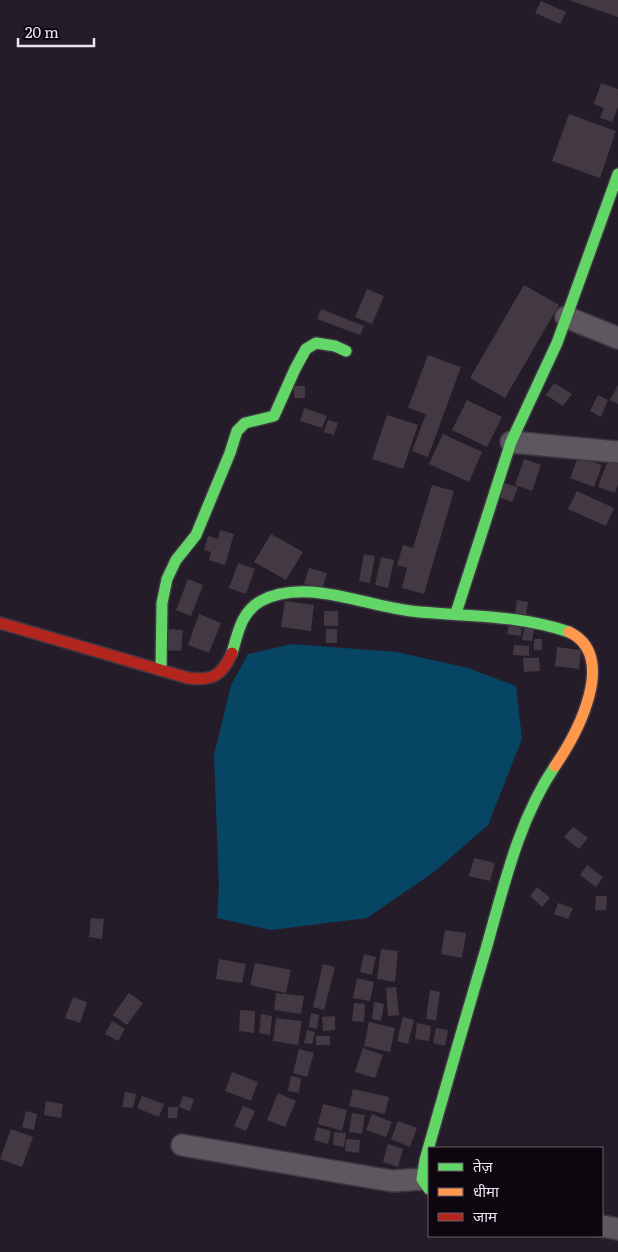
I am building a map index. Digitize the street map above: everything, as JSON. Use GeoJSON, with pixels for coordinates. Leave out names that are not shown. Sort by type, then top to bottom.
{"type":"FeatureCollection","features":[{"type":"Feature","properties":{"kind":"street"},"geometry":{"type":"LineString","coordinates":[[456,613],[511,442],[557,343],[618,174]]}},
{"type":"Feature","properties":{"kind":"street"},"geometry":{"type":"LineString","coordinates":[[566,318],[618,338]]}},
{"type":"Feature","properties":{"kind":"street"},"geometry":{"type":"LineString","coordinates":[[161,670],[162,603],[167,579],[176,560],[196,535],[237,432],[245,422],[274,416],[306,348],[316,342],[346,351]]}},
{"type":"Feature","properties":{"kind":"street"},"geometry":{"type":"LineString","coordinates":[[511,442],[618,452]]}},
{"type":"Feature","properties":{"kind":"street"},"geometry":{"type":"LineString","coordinates":[[0,623],[188,678],[201,680],[211,678],[217,674],[228,660],[243,618],[261,601],[281,595],[307,593],[329,595],[408,611],[510,617],[562,629],[581,637],[593,647],[601,663],[600,682],[589,710],[572,741],[540,790],[519,835],[429,1147]]}},
{"type":"Feature","properties":{"kind":"street"},"geometry":{"type":"LineString","coordinates":[[182,1145],[374,1178],[426,1184],[425,1160],[428,1150]]}},
{"type":"Feature","properties":{"kind":"street"},"geometry":{"type":"LineString","coordinates":[[603,1226],[618,1229]]}},
{"type":"Feature","properties":{"kind":"water"},"geometry":{"type":"Polygon","coordinates":[[[292,644],[397,652],[468,668],[516,686],[522,739],[488,825],[434,872],[367,918],[271,930],[217,918],[219,887],[214,755],[231,685],[248,654],[292,644]]]}},
{"type":"Feature","properties":{"kind":"building"},"geometry":{"type":"Polygon","coordinates":[[[569,0],[618,0],[618,17],[569,0]]]}},
{"type":"Feature","properties":{"kind":"building"},"geometry":{"type":"Polygon","coordinates":[[[541,1],[566,12],[560,24],[535,13],[541,1]]]}},
{"type":"Feature","properties":{"kind":"building"},"geometry":{"type":"Polygon","coordinates":[[[601,83],[618,89],[618,107],[612,122],[600,118],[604,108],[594,104],[601,83]]]}},
{"type":"Feature","properties":{"kind":"building"},"geometry":{"type":"Polygon","coordinates":[[[569,114],[616,131],[600,178],[552,161],[569,114]]]}},
{"type":"Feature","properties":{"kind":"building"},"geometry":{"type":"Polygon","coordinates":[[[524,285],[559,305],[505,398],[470,378],[524,285]]]}},
{"type":"Feature","properties":{"kind":"building"},"geometry":{"type":"Polygon","coordinates":[[[367,289],[384,296],[372,324],[355,317],[367,289]]]}},
{"type":"Feature","properties":{"kind":"building"},"geometry":{"type":"Polygon","coordinates":[[[321,309],[364,326],[360,335],[317,319],[321,309]]]}},
{"type":"Feature","properties":{"kind":"building"},"geometry":{"type":"Polygon","coordinates":[[[428,355],[461,367],[428,457],[412,451],[426,414],[408,408],[428,355]]]}},
{"type":"Feature","properties":{"kind":"building"},"geometry":{"type":"Polygon","coordinates":[[[554,383],[572,394],[563,406],[546,395],[554,383]]]}},
{"type":"Feature","properties":{"kind":"building"},"geometry":{"type":"Polygon","coordinates":[[[618,385],[618,404],[610,400],[618,385]]]}},
{"type":"Feature","properties":{"kind":"building"},"geometry":{"type":"Polygon","coordinates":[[[294,386],[305,386],[305,398],[294,398],[294,386]]]}},
{"type":"Feature","properties":{"kind":"building"},"geometry":{"type":"Polygon","coordinates":[[[598,395],[608,400],[601,417],[590,411],[598,395]]]}},
{"type":"Feature","properties":{"kind":"building"},"geometry":{"type":"Polygon","coordinates":[[[467,400],[502,417],[487,447],[452,430],[467,400]]]}},
{"type":"Feature","properties":{"kind":"building"},"geometry":{"type":"Polygon","coordinates":[[[304,408],[327,416],[322,428],[300,421],[304,408]]]}},
{"type":"Feature","properties":{"kind":"building"},"geometry":{"type":"Polygon","coordinates":[[[387,415],[418,425],[403,469],[372,459],[387,415]]]}},
{"type":"Feature","properties":{"kind":"building"},"geometry":{"type":"Polygon","coordinates":[[[328,420],[338,423],[334,435],[324,432],[328,420]]]}},
{"type":"Feature","properties":{"kind":"building"},"geometry":{"type":"Polygon","coordinates":[[[443,434],[482,452],[469,482],[429,464],[443,434]]]}},
{"type":"Feature","properties":{"kind":"building"},"geometry":{"type":"Polygon","coordinates":[[[578,457],[602,465],[594,487],[570,478],[578,457]]]}},
{"type":"Feature","properties":{"kind":"building"},"geometry":{"type":"Polygon","coordinates":[[[609,457],[618,460],[618,484],[615,493],[598,487],[609,457]]]}},
{"type":"Feature","properties":{"kind":"building"},"geometry":{"type":"Polygon","coordinates":[[[524,459],[541,465],[532,491],[515,485],[524,459]]]}},
{"type":"Feature","properties":{"kind":"building"},"geometry":{"type":"Polygon","coordinates":[[[504,483],[518,487],[512,502],[498,497],[504,483]]]}},
{"type":"Feature","properties":{"kind":"building"},"geometry":{"type":"Polygon","coordinates":[[[432,485],[454,491],[424,594],[402,588],[407,568],[397,565],[403,545],[413,548],[432,485]]]}},
{"type":"Feature","properties":{"kind":"building"},"geometry":{"type":"Polygon","coordinates":[[[577,491],[614,508],[606,526],[568,509],[577,491]]]}},
{"type":"Feature","properties":{"kind":"building"},"geometry":{"type":"Polygon","coordinates":[[[220,530],[234,534],[225,565],[209,560],[211,552],[204,550],[208,536],[218,539],[220,530]]]}},
{"type":"Feature","properties":{"kind":"building"},"geometry":{"type":"Polygon","coordinates":[[[271,534],[303,552],[286,580],[254,562],[271,534]]]}},
{"type":"Feature","properties":{"kind":"building"},"geometry":{"type":"Polygon","coordinates":[[[364,554],[375,556],[370,583],[359,581],[364,554]]]}},
{"type":"Feature","properties":{"kind":"building"},"geometry":{"type":"Polygon","coordinates":[[[381,557],[394,560],[388,588],[375,585],[381,557]]]}},
{"type":"Feature","properties":{"kind":"building"},"geometry":{"type":"Polygon","coordinates":[[[238,563],[255,569],[246,594],[229,588],[238,563]]]}},
{"type":"Feature","properties":{"kind":"building"},"geometry":{"type":"Polygon","coordinates":[[[309,568],[327,573],[322,589],[304,584],[309,568]]]}},
{"type":"Feature","properties":{"kind":"building"},"geometry":{"type":"Polygon","coordinates":[[[188,579],[203,585],[191,616],[176,610],[188,579]]]}},
{"type":"Feature","properties":{"kind":"building"},"geometry":{"type":"Polygon","coordinates":[[[517,600],[528,602],[526,615],[515,614],[517,600]]]}},
{"type":"Feature","properties":{"kind":"building"},"geometry":{"type":"Polygon","coordinates":[[[285,601],[314,605],[311,631],[281,627],[285,601]]]}},
{"type":"Feature","properties":{"kind":"building"},"geometry":{"type":"Polygon","coordinates":[[[324,611],[338,611],[338,626],[324,626],[324,611]]]}},
{"type":"Feature","properties":{"kind":"building"},"geometry":{"type":"Polygon","coordinates":[[[199,614],[221,623],[209,653],[188,645],[199,614]]]}},
{"type":"Feature","properties":{"kind":"building"},"geometry":{"type":"Polygon","coordinates":[[[509,622],[522,624],[521,636],[507,634],[509,622]]]}},
{"type":"Feature","properties":{"kind":"building"},"geometry":{"type":"Polygon","coordinates":[[[525,624],[535,625],[532,641],[522,640],[525,624]]]}},
{"type":"Feature","properties":{"kind":"building"},"geometry":{"type":"Polygon","coordinates":[[[166,629],[183,630],[181,651],[164,650],[166,629]]]}},
{"type":"Feature","properties":{"kind":"building"},"geometry":{"type":"Polygon","coordinates":[[[326,629],[337,629],[337,643],[326,643],[326,629]]]}},
{"type":"Feature","properties":{"kind":"building"},"geometry":{"type":"Polygon","coordinates":[[[534,639],[542,639],[542,650],[534,650],[534,639]]]}},
{"type":"Feature","properties":{"kind":"building"},"geometry":{"type":"Polygon","coordinates":[[[514,645],[529,646],[529,656],[513,655],[514,645]]]}},
{"type":"Feature","properties":{"kind":"building"},"geometry":{"type":"Polygon","coordinates":[[[557,647],[581,650],[579,669],[555,666],[557,647]]]}},
{"type":"Feature","properties":{"kind":"building"},"geometry":{"type":"Polygon","coordinates":[[[523,658],[539,658],[540,671],[524,672],[523,658]]]}},
{"type":"Feature","properties":{"kind":"building"},"geometry":{"type":"Polygon","coordinates":[[[573,827],[588,838],[579,849],[564,837],[573,827]]]}},
{"type":"Feature","properties":{"kind":"building"},"geometry":{"type":"Polygon","coordinates":[[[474,858],[495,863],[490,881],[469,876],[474,858]]]}},
{"type":"Feature","properties":{"kind":"building"},"geometry":{"type":"Polygon","coordinates":[[[587,865],[603,877],[596,887],[580,875],[587,865]]]}},
{"type":"Feature","properties":{"kind":"building"},"geometry":{"type":"Polygon","coordinates":[[[537,887],[550,898],[542,907],[530,896],[537,887]]]}},
{"type":"Feature","properties":{"kind":"building"},"geometry":{"type":"Polygon","coordinates":[[[596,896],[607,896],[606,910],[595,910],[596,896]]]}},
{"type":"Feature","properties":{"kind":"building"},"geometry":{"type":"Polygon","coordinates":[[[558,903],[573,908],[568,919],[554,914],[558,903]]]}},
{"type":"Feature","properties":{"kind":"building"},"geometry":{"type":"Polygon","coordinates":[[[91,918],[104,919],[102,939],[89,937],[91,918]]]}},
{"type":"Feature","properties":{"kind":"building"},"geometry":{"type":"Polygon","coordinates":[[[445,930],[466,933],[462,958],[441,954],[445,930]]]}},
{"type":"Feature","properties":{"kind":"building"},"geometry":{"type":"Polygon","coordinates":[[[381,949],[398,951],[395,982],[377,979],[381,949]]]}},
{"type":"Feature","properties":{"kind":"building"},"geometry":{"type":"Polygon","coordinates":[[[364,954],[376,957],[372,975],[360,972],[364,954]]]}},
{"type":"Feature","properties":{"kind":"building"},"geometry":{"type":"Polygon","coordinates":[[[219,959],[246,964],[242,983],[216,979],[219,959]]]}},
{"type":"Feature","properties":{"kind":"building"},"geometry":{"type":"Polygon","coordinates":[[[255,963],[291,970],[286,993],[250,985],[255,963]]]}},
{"type":"Feature","properties":{"kind":"building"},"geometry":{"type":"Polygon","coordinates":[[[323,964],[335,967],[324,1010],[313,1007],[323,964]]]}},
{"type":"Feature","properties":{"kind":"building"},"geometry":{"type":"Polygon","coordinates":[[[357,978],[374,982],[370,1001],[353,998],[357,978]]]}},
{"type":"Feature","properties":{"kind":"building"},"geometry":{"type":"Polygon","coordinates":[[[396,987],[399,1015],[388,1016],[386,988],[396,987]]]}},
{"type":"Feature","properties":{"kind":"building"},"geometry":{"type":"Polygon","coordinates":[[[430,990],[440,992],[436,1020],[426,1019],[430,990]]]}},
{"type":"Feature","properties":{"kind":"building"},"geometry":{"type":"Polygon","coordinates":[[[129,993],[143,1003],[127,1025],[113,1015],[129,993]]]}},
{"type":"Feature","properties":{"kind":"building"},"geometry":{"type":"Polygon","coordinates":[[[276,993],[304,996],[301,1014],[274,1010],[276,993]]]}},
{"type":"Feature","properties":{"kind":"building"},"geometry":{"type":"Polygon","coordinates":[[[73,997],[87,1002],[80,1023],[65,1018],[73,997]]]}},
{"type":"Feature","properties":{"kind":"building"},"geometry":{"type":"Polygon","coordinates":[[[374,1002],[384,1004],[381,1021],[372,1019],[374,1002]]]}},
{"type":"Feature","properties":{"kind":"building"},"geometry":{"type":"Polygon","coordinates":[[[354,1003],[365,1004],[364,1022],[352,1021],[354,1003]]]}},
{"type":"Feature","properties":{"kind":"building"},"geometry":{"type":"Polygon","coordinates":[[[240,1010],[255,1011],[254,1033],[239,1031],[240,1010]]]}},
{"type":"Feature","properties":{"kind":"building"},"geometry":{"type":"Polygon","coordinates":[[[311,1013],[319,1015],[317,1029],[309,1027],[311,1013]]]}},
{"type":"Feature","properties":{"kind":"building"},"geometry":{"type":"Polygon","coordinates":[[[261,1014],[272,1016],[270,1035],[259,1033],[261,1014]]]}},
{"type":"Feature","properties":{"kind":"building"},"geometry":{"type":"Polygon","coordinates":[[[335,1016],[335,1030],[323,1031],[322,1017],[335,1016]]]}},
{"type":"Feature","properties":{"kind":"building"},"geometry":{"type":"Polygon","coordinates":[[[403,1017],[414,1020],[408,1044],[397,1041],[403,1017]]]}},
{"type":"Feature","properties":{"kind":"building"},"geometry":{"type":"Polygon","coordinates":[[[276,1018],[302,1021],[298,1045],[273,1041],[276,1018]]]}},
{"type":"Feature","properties":{"kind":"building"},"geometry":{"type":"Polygon","coordinates":[[[112,1021],[125,1029],[118,1041],[105,1034],[112,1021]]]}},
{"type":"Feature","properties":{"kind":"building"},"geometry":{"type":"Polygon","coordinates":[[[369,1022],[395,1028],[390,1052],[364,1046],[369,1022]]]}},
{"type":"Feature","properties":{"kind":"building"},"geometry":{"type":"Polygon","coordinates":[[[417,1023],[431,1026],[429,1041],[415,1039],[417,1023]]]}},
{"type":"Feature","properties":{"kind":"building"},"geometry":{"type":"Polygon","coordinates":[[[436,1028],[448,1030],[445,1046],[433,1043],[436,1028]]]}},
{"type":"Feature","properties":{"kind":"building"},"geometry":{"type":"Polygon","coordinates":[[[307,1030],[315,1032],[312,1044],[304,1043],[307,1030]]]}},
{"type":"Feature","properties":{"kind":"building"},"geometry":{"type":"Polygon","coordinates":[[[316,1036],[330,1036],[330,1045],[316,1045],[316,1036]]]}},
{"type":"Feature","properties":{"kind":"building"},"geometry":{"type":"Polygon","coordinates":[[[363,1048],[383,1055],[375,1078],[355,1072],[363,1048]]]}},
{"type":"Feature","properties":{"kind":"building"},"geometry":{"type":"Polygon","coordinates":[[[299,1049],[314,1053],[307,1077],[293,1073],[299,1049]]]}},
{"type":"Feature","properties":{"kind":"building"},"geometry":{"type":"Polygon","coordinates":[[[232,1072],[258,1082],[251,1101],[225,1091],[232,1072]]]}},
{"type":"Feature","properties":{"kind":"building"},"geometry":{"type":"Polygon","coordinates":[[[291,1076],[301,1078],[299,1093],[288,1091],[291,1076]]]}},
{"type":"Feature","properties":{"kind":"building"},"geometry":{"type":"Polygon","coordinates":[[[353,1089],[389,1097],[385,1114],[349,1106],[353,1089]]]}},
{"type":"Feature","properties":{"kind":"building"},"geometry":{"type":"Polygon","coordinates":[[[125,1092],[136,1094],[133,1108],[122,1107],[125,1092]]]}},
{"type":"Feature","properties":{"kind":"building"},"geometry":{"type":"Polygon","coordinates":[[[278,1093],[296,1101],[285,1127],[267,1120],[278,1093]]]}},
{"type":"Feature","properties":{"kind":"building"},"geometry":{"type":"Polygon","coordinates":[[[142,1096],[164,1104],[159,1117],[137,1108],[142,1096]]]}},
{"type":"Feature","properties":{"kind":"building"},"geometry":{"type":"Polygon","coordinates":[[[183,1096],[194,1099],[190,1111],[179,1107],[183,1096]]]}},
{"type":"Feature","properties":{"kind":"building"},"geometry":{"type":"Polygon","coordinates":[[[46,1101],[63,1104],[61,1118],[44,1115],[46,1101]]]}},
{"type":"Feature","properties":{"kind":"building"},"geometry":{"type":"Polygon","coordinates":[[[323,1104],[347,1110],[342,1131],[318,1124],[323,1104]]]}},
{"type":"Feature","properties":{"kind":"building"},"geometry":{"type":"Polygon","coordinates":[[[243,1106],[255,1111],[246,1131],[234,1126],[243,1106]]]}},
{"type":"Feature","properties":{"kind":"building"},"geometry":{"type":"Polygon","coordinates":[[[168,1107],[178,1107],[177,1118],[168,1118],[168,1107]]]}},
{"type":"Feature","properties":{"kind":"building"},"geometry":{"type":"Polygon","coordinates":[[[26,1111],[37,1114],[34,1130],[22,1127],[26,1111]]]}},
{"type":"Feature","properties":{"kind":"building"},"geometry":{"type":"Polygon","coordinates":[[[352,1113],[365,1115],[362,1134],[349,1132],[352,1113]]]}},
{"type":"Feature","properties":{"kind":"building"},"geometry":{"type":"Polygon","coordinates":[[[372,1114],[392,1122],[386,1137],[366,1130],[372,1114]]]}},
{"type":"Feature","properties":{"kind":"building"},"geometry":{"type":"Polygon","coordinates":[[[398,1121],[417,1128],[410,1147],[391,1139],[398,1121]]]}},
{"type":"Feature","properties":{"kind":"building"},"geometry":{"type":"Polygon","coordinates":[[[317,1127],[331,1131],[328,1144],[314,1140],[317,1127]]]}},
{"type":"Feature","properties":{"kind":"building"},"geometry":{"type":"Polygon","coordinates":[[[11,1129],[33,1137],[22,1167],[0,1159],[11,1129]]]}},
{"type":"Feature","properties":{"kind":"building"},"geometry":{"type":"Polygon","coordinates":[[[334,1132],[346,1133],[344,1147],[333,1145],[334,1132]]]}},
{"type":"Feature","properties":{"kind":"building"},"geometry":{"type":"Polygon","coordinates":[[[346,1139],[360,1140],[359,1153],[345,1151],[346,1139]]]}},
{"type":"Feature","properties":{"kind":"building"},"geometry":{"type":"Polygon","coordinates":[[[388,1144],[403,1149],[398,1167],[383,1162],[388,1144]]]}},
{"type":"Feature","properties":{"kind":"traffic: fast"},"geometry":{"type":"LineString","coordinates":[[456,613],[511,442],[557,343],[618,174]]}},
{"type":"Feature","properties":{"kind":"traffic: fast"},"geometry":{"type":"LineString","coordinates":[[161,670],[162,603],[167,579],[176,560],[196,535],[230,453],[237,431],[245,423],[274,416],[306,349],[316,343],[335,346],[346,351]]}},
{"type":"Feature","properties":{"kind":"traffic: fast"},"geometry":{"type":"LineString","coordinates":[[232,653],[241,624],[254,606],[278,594],[296,592],[335,595],[411,611],[510,619],[549,626],[569,632]]}},
{"type":"Feature","properties":{"kind":"traffic: fast"},"geometry":{"type":"LineString","coordinates":[[429,1147],[513,854],[531,809],[555,766]]}},
{"type":"Feature","properties":{"kind":"traffic: fast"},"geometry":{"type":"LineString","coordinates":[[428,1150],[422,1179],[428,1188]]}},
{"type":"Feature","properties":{"kind":"traffic: slow"},"geometry":{"type":"LineString","coordinates":[[555,766],[565,751],[583,714],[592,675],[591,658],[583,643],[569,632]]}},
{"type":"Feature","properties":{"kind":"traffic: jam"},"geometry":{"type":"LineString","coordinates":[[0,623],[188,678],[204,679],[215,675],[224,667],[232,653]]}}]}
